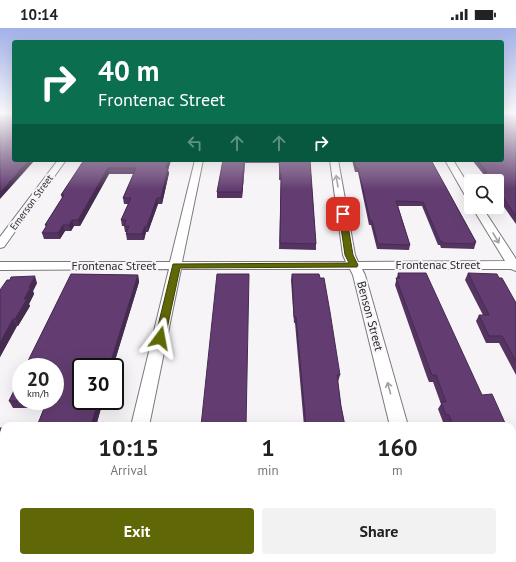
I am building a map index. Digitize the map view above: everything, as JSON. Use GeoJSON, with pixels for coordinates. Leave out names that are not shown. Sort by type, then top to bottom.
{"type":"FeatureCollection","features":[{"type":"Feature","properties":{"kind":"street","name":"Emerson Street"},"geometry":{"type":"LineString","coordinates":[[0,245],[61,162]]}},
{"type":"Feature","properties":{"kind":"street"},"geometry":{"type":"LineString","coordinates":[[141,422],[199,162]]}},
{"type":"Feature","properties":{"kind":"street","name":"Benson Street"},"geometry":{"type":"LineString","coordinates":[[334,162],[349,255],[359,275],[398,422]]}},
{"type":"Feature","properties":{"kind":"street"},"geometry":{"type":"LineString","coordinates":[[450,162],[464,185]]}},
{"type":"Feature","properties":{"kind":"street"},"geometry":{"type":"LineString","coordinates":[[481,214],[506,255],[515,266]]}},
{"type":"Feature","properties":{"kind":"street","name":"Frontenac Street"},"geometry":{"type":"LineString","coordinates":[[0,266],[515,266]]}},
{"type":"Feature","properties":{"kind":"building"},"geometry":{"type":"Polygon","coordinates":[[[0,139],[12,139],[12,162],[27,162],[0,192],[0,139]]]}},
{"type":"Feature","properties":{"kind":"building"},"geometry":{"type":"Polygon","coordinates":[[[504,139],[516,139],[516,216],[504,199],[504,174],[486,174],[485,172],[487,172],[479,162],[504,162],[504,139]]]}},
{"type":"Feature","properties":{"kind":"building"},"geometry":{"type":"Polygon","coordinates":[[[83,162],[168,162],[161,198],[157,198],[147,226],[145,226],[142,234],[126,234],[129,226],[124,226],[126,220],[121,220],[131,198],[123,198],[136,168],[108,168],[78,220],[72,220],[69,225],[63,225],[58,233],[42,233],[47,225],[45,225],[64,195],[61,195],[83,162]]]}},
{"type":"Feature","properties":{"kind":"building"},"geometry":{"type":"Polygon","coordinates":[[[223,162],[244,162],[242,192],[217,192],[223,162]]]}},
{"type":"Feature","properties":{"kind":"building"},"geometry":{"type":"Polygon","coordinates":[[[279,162],[310,162],[316,244],[280,243],[279,162]]]}},
{"type":"Feature","properties":{"kind":"building"},"geometry":{"type":"Polygon","coordinates":[[[354,162],[432,162],[476,242],[474,242],[475,244],[443,243],[440,241],[423,202],[396,201],[410,245],[378,244],[372,221],[370,220],[358,168],[356,168],[354,162]]]}},
{"type":"Feature","properties":{"kind":"building"},"geometry":{"type":"Polygon","coordinates":[[[398,273],[426,273],[482,395],[492,394],[505,422],[452,422],[449,415],[446,415],[441,402],[446,402],[436,375],[432,375],[396,278],[400,278],[398,273]]]}},
{"type":"Feature","properties":{"kind":"building"},"geometry":{"type":"Polygon","coordinates":[[[468,273],[497,274],[499,278],[502,278],[516,303],[516,361],[502,336],[489,336],[479,315],[489,315],[468,273]]]}},
{"type":"Feature","properties":{"kind":"building"},"geometry":{"type":"Polygon","coordinates":[[[71,274],[138,275],[112,358],[72,358],[72,410],[95,410],[92,422],[39,422],[43,410],[64,410],[64,358],[29,358],[71,274]]]}},
{"type":"Feature","properties":{"kind":"building"},"geometry":{"type":"Polygon","coordinates":[[[217,274],[249,274],[246,422],[201,422],[217,274]]]}},
{"type":"Feature","properties":{"kind":"building"},"geometry":{"type":"Polygon","coordinates":[[[292,274],[319,274],[320,278],[324,278],[330,312],[340,375],[337,375],[344,422],[306,422],[296,317],[294,317],[292,274]]]}},
{"type":"Feature","properties":{"kind":"building"},"geometry":{"type":"Polygon","coordinates":[[[35,276],[24,299],[27,299],[15,319],[13,319],[0,343],[0,290],[11,277],[35,276]]]}},
{"type":"Feature","properties":{"kind":"route"},"geometry":{"type":"LineString","coordinates":[[160,338],[176,266],[354,265],[349,255],[343,214]]}}]}
